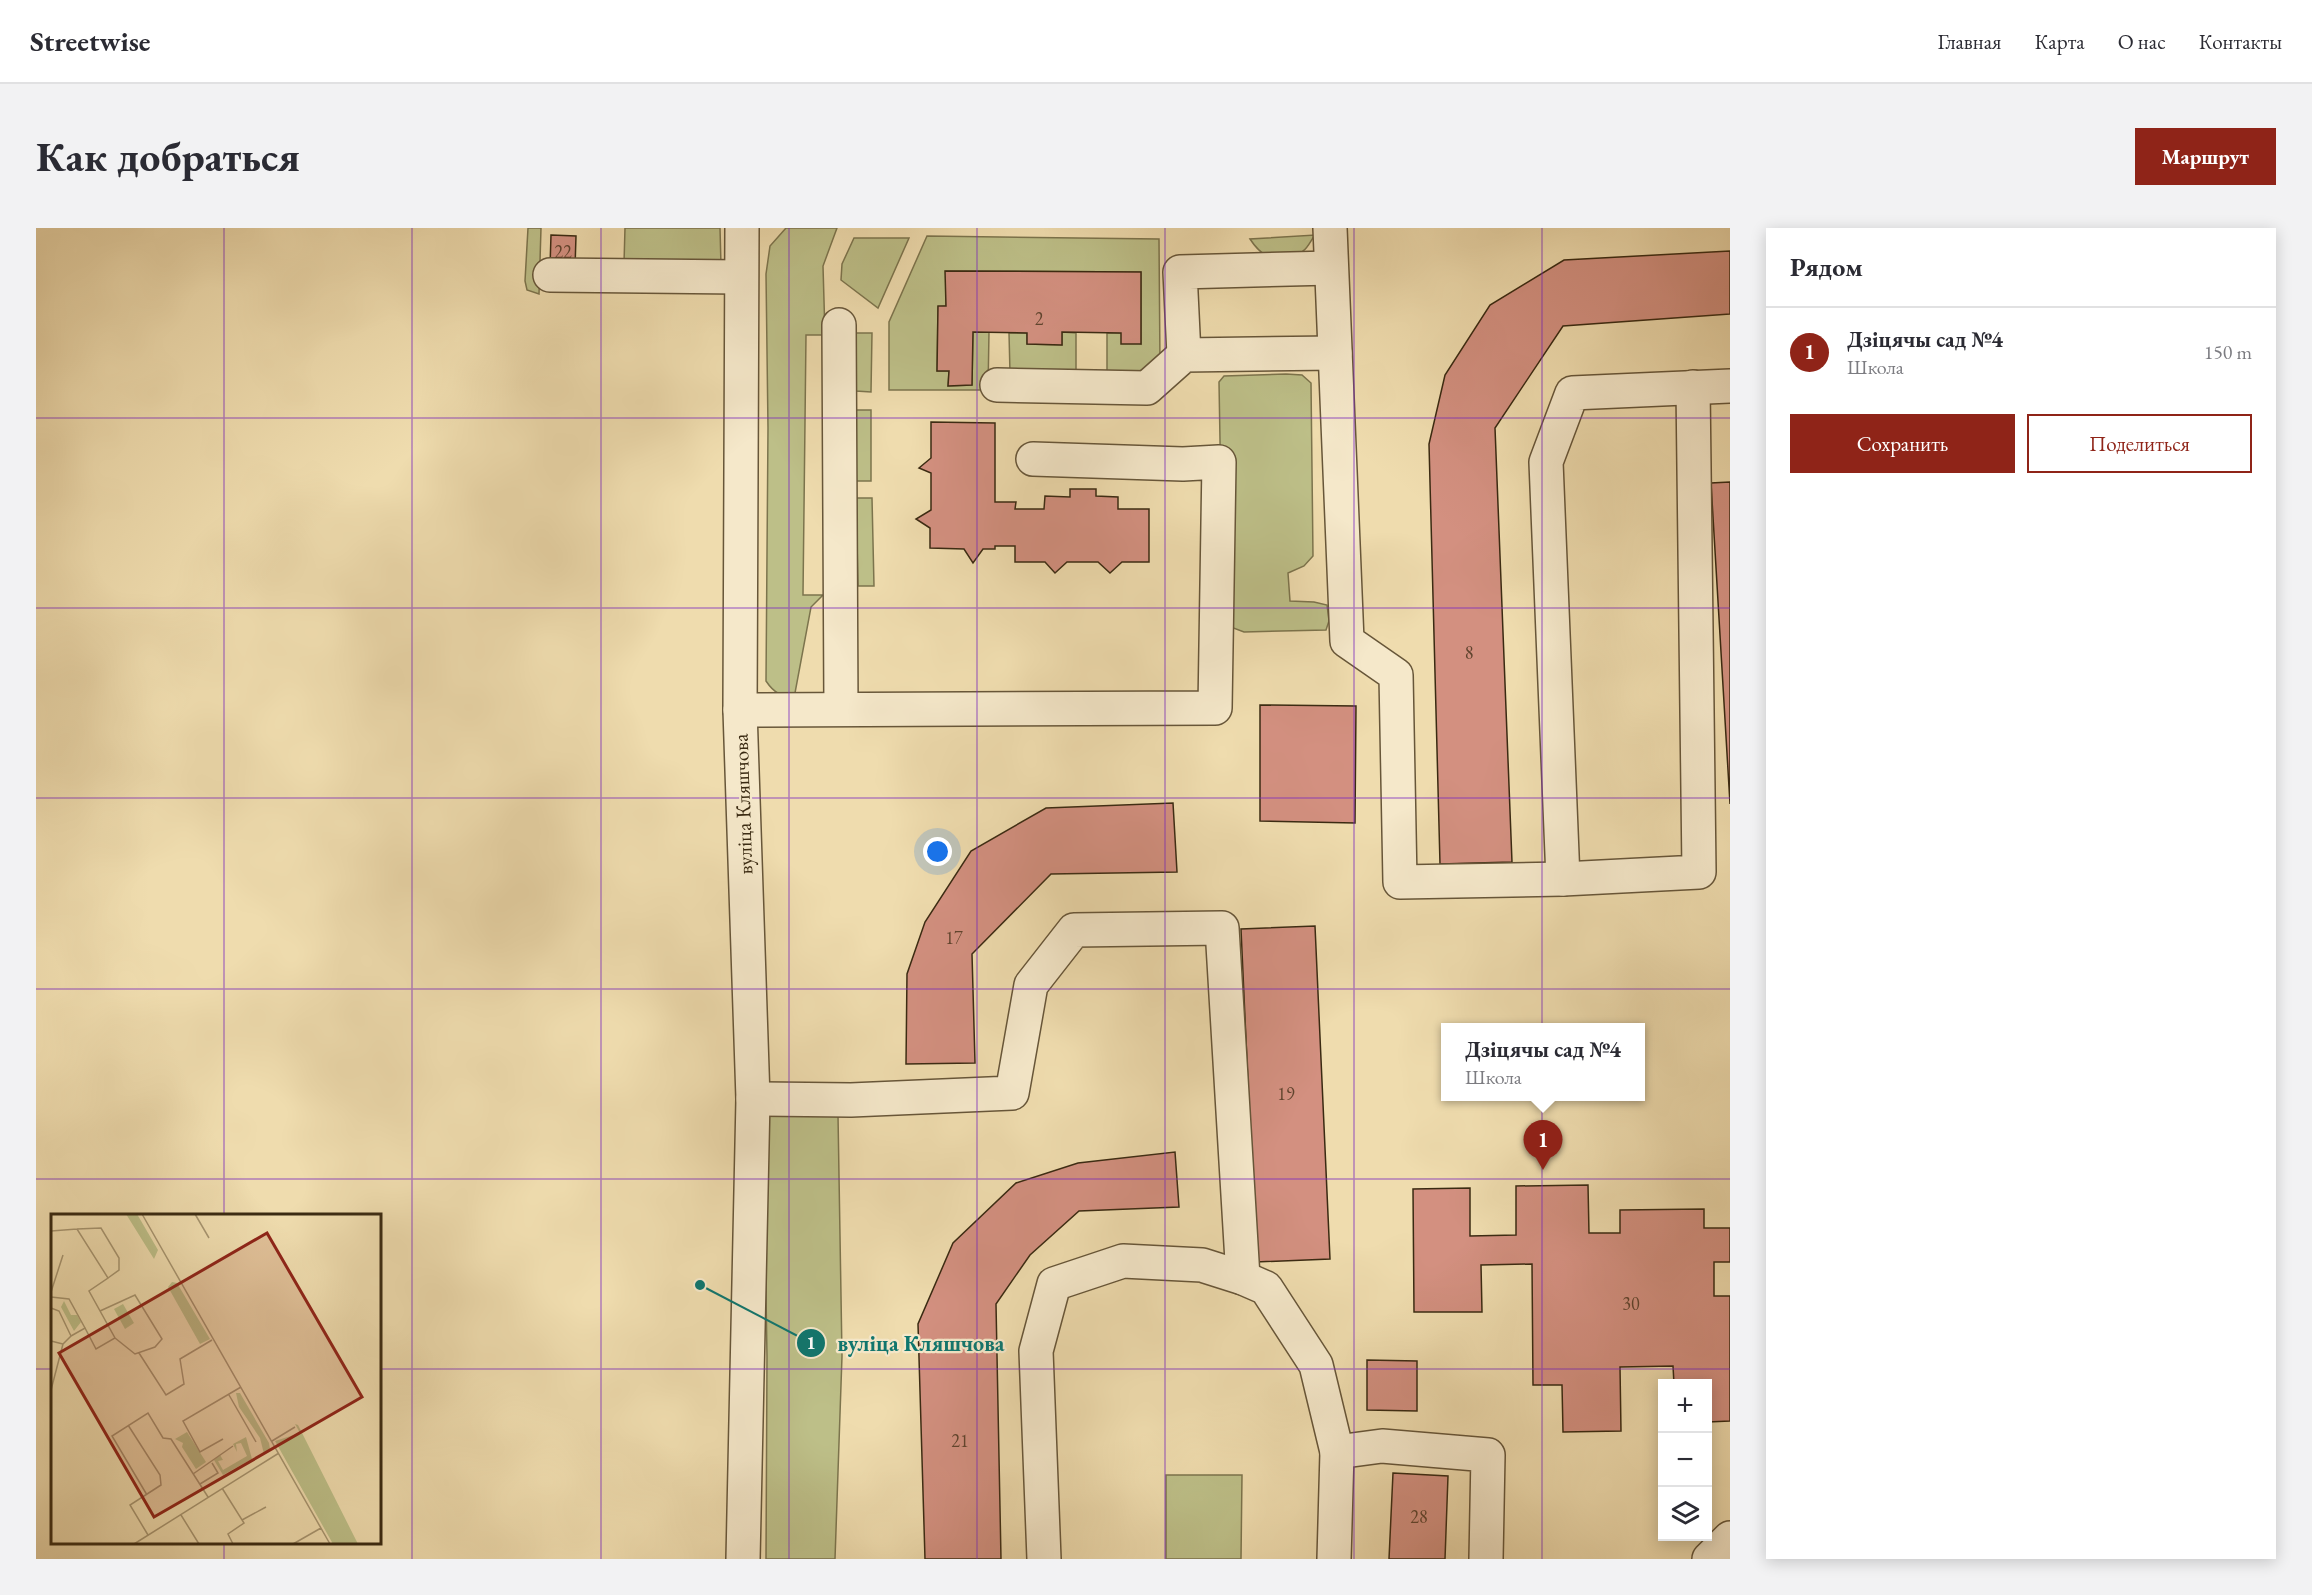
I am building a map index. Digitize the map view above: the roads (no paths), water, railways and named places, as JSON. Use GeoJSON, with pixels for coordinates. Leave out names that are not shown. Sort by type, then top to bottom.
{"type":"FeatureCollection","features":[{"type":"Feature","properties":{"kind":"street","name":"вуліца Кляшчова"},"geometry":{"type":"LineString","coordinates":[[742,228],[740,710],[753,1099],[743,1559]]}},
{"type":"Feature","properties":{"kind":"street"},"geometry":{"type":"LineString","coordinates":[[1330,228],[1347,641],[1396,675],[1400,882],[1563,879],[1699,872],[1693,387]]}},
{"type":"Feature","properties":{"kind":"street"},"geometry":{"type":"LineString","coordinates":[[1184,356],[1180,272],[1331,268]]}},
{"type":"Feature","properties":{"kind":"street"},"geometry":{"type":"LineString","coordinates":[[550,275],[740,277]]}},
{"type":"Feature","properties":{"kind":"street"},"geometry":{"type":"LineString","coordinates":[[839,325],[841,708]]}},
{"type":"Feature","properties":{"kind":"street"},"geometry":{"type":"LineString","coordinates":[[997,385],[1147,388],[1184,356],[1335,353]]}},
{"type":"Feature","properties":{"kind":"street"},"geometry":{"type":"LineString","coordinates":[[1563,879],[1546,462],[1572,393],[1730,386]]}},
{"type":"Feature","properties":{"kind":"street"},"geometry":{"type":"LineString","coordinates":[[740,710],[1215,708],[1219,462],[1184,464],[1033,459]]}},
{"type":"Feature","properties":{"kind":"street"},"geometry":{"type":"LineString","coordinates":[[753,1099],[851,1100],[1012,1093],[1031,985],[1074,930],[1222,928],[1243,1278]]}},
{"type":"Feature","properties":{"kind":"street"},"geometry":{"type":"LineString","coordinates":[[1044,1559],[1036,1351],[1054,1284],[1123,1261],[1202,1265],[1266,1288],[1316,1365],[1337,1452],[1334,1559]]}},
{"type":"Feature","properties":{"kind":"street"},"geometry":{"type":"LineString","coordinates":[[1337,1452],[1382,1446],[1488,1455],[1486,1559]]}},
{"type":"Feature","properties":{"kind":"street"},"geometry":{"type":"LineString","coordinates":[[1709,1559],[1730,1538]]}},
{"type":"Feature","properties":{"kind":"place","name":"Дзіцячы сад №4"},"geometry":{"type":"Point","coordinates":[1543,1170]}},
{"type":"Feature","properties":{"kind":"place","name":"вуліца Кляшчова"},"geometry":{"type":"Point","coordinates":[700,1285]}}]}
